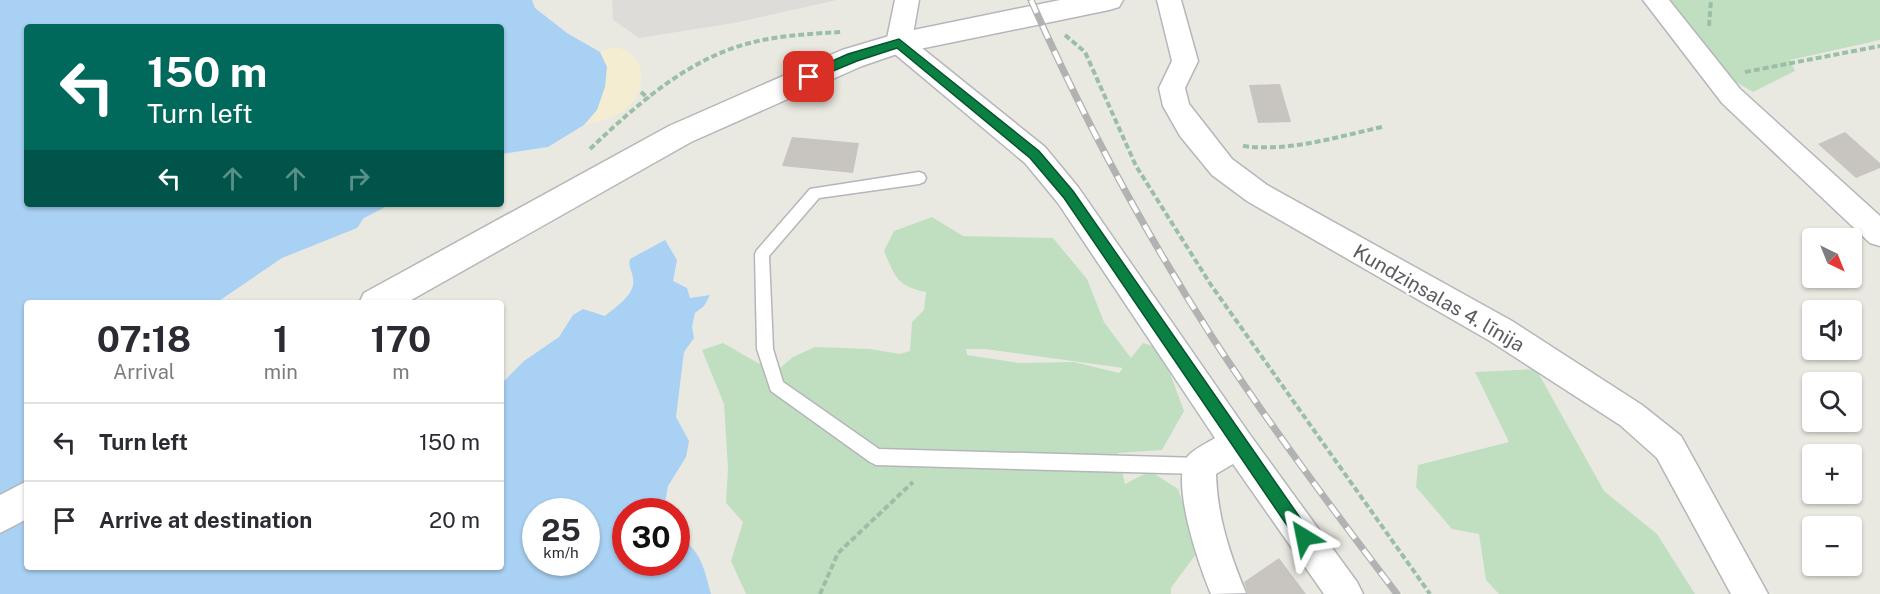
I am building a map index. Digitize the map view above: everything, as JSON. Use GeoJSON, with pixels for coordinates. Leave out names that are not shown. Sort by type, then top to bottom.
{"type":"FeatureCollection","features":[{"type":"Feature","properties":{"kind":"street"},"geometry":{"type":"LineString","coordinates":[[899,43],[907,0]]}},
{"type":"Feature","properties":{"kind":"street"},"geometry":{"type":"LineString","coordinates":[[381,300],[680,134],[852,58],[899,43],[1109,0]]}},
{"type":"Feature","properties":{"kind":"street","name":"Kundziņsalas 4. līnija"},"geometry":{"type":"LineString","coordinates":[[1169,0],[1185,61],[1172,88],[1176,106],[1190,128],[1222,167],[1257,194],[1501,331],[1631,415],[1669,447],[1750,594]]}},
{"type":"Feature","properties":{"kind":"street"},"geometry":{"type":"LineString","coordinates":[[1655,0],[1715,79],[1731,96],[1880,234]]}},
{"type":"Feature","properties":{"kind":"street"},"geometry":{"type":"LineString","coordinates":[[899,43],[1035,155],[1068,195],[1237,443],[1345,594]]}},
{"type":"Feature","properties":{"kind":"street"},"geometry":{"type":"LineString","coordinates":[[1228,594],[1205,526],[1199,489],[1200,466],[1237,443]]}},
{"type":"Feature","properties":{"kind":"street"},"geometry":{"type":"LineString","coordinates":[[0,515],[24,502]]}},
{"type":"Feature","properties":{"kind":"lane"},"geometry":{"type":"LineString","coordinates":[[920,178],[815,193],[762,254],[765,349],[777,386],[876,457],[1200,466]]}},
{"type":"Feature","properties":{"kind":"path"},"geometry":{"type":"LineString","coordinates":[[1060,31],[1085,52],[1136,166],[1211,285],[1430,594]]}},
{"type":"Feature","properties":{"kind":"path"},"geometry":{"type":"LineString","coordinates":[[587,153],[623,117],[683,74],[728,50],[793,34],[847,32]]}},
{"type":"Feature","properties":{"kind":"path"},"geometry":{"type":"LineString","coordinates":[[1715,79],[1880,46]]}},
{"type":"Feature","properties":{"kind":"path"},"geometry":{"type":"LineString","coordinates":[[640,92],[649,99]]}},
{"type":"Feature","properties":{"kind":"path"},"geometry":{"type":"LineString","coordinates":[[1235,145],[1254,149],[1296,145],[1382,127]]}},
{"type":"Feature","properties":{"kind":"path"},"geometry":{"type":"LineString","coordinates":[[820,594],[838,553],[937,459]]}},
{"type":"Feature","properties":{"kind":"shaded area"},"geometry":{"type":"Polygon","coordinates":[[[612,0],[837,0],[734,23],[639,38],[613,20],[612,0]]]}},
{"type":"Feature","properties":{"kind":"green space"},"geometry":{"type":"Polygon","coordinates":[[[1662,0],[1880,0],[1880,40],[1790,60],[1795,71],[1753,92],[1733,80],[1662,0]]]}},
{"type":"Feature","properties":{"kind":"green space"},"geometry":{"type":"Polygon","coordinates":[[[932,217],[963,236],[1053,238],[1087,279],[1104,322],[1131,358],[1143,343],[1167,350],[1171,376],[1184,411],[1162,450],[1118,453],[1125,484],[1150,471],[1178,489],[1199,550],[1171,588],[1171,594],[746,594],[731,561],[743,522],[726,503],[728,468],[724,404],[702,350],[723,343],[758,363],[780,368],[793,357],[815,347],[870,349],[900,354],[910,351],[912,322],[924,310],[926,292],[909,287],[894,274],[884,251],[894,231],[932,217]],[[966,349],[967,355],[1019,363],[1074,362],[1119,373],[1123,368],[985,349],[966,349]]]}},
{"type":"Feature","properties":{"kind":"green space"},"geometry":{"type":"Polygon","coordinates":[[[1536,369],[1604,491],[1657,534],[1695,594],[1499,594],[1486,580],[1479,534],[1452,529],[1416,487],[1418,465],[1509,442],[1475,372],[1536,369]]]}},
{"type":"Feature","properties":{"kind":"sand"},"geometry":{"type":"Polygon","coordinates":[[[614,47],[632,55],[637,62],[642,78],[637,96],[621,113],[584,125],[597,110],[607,67],[600,52],[614,47]]]}},
{"type":"Feature","properties":{"kind":"water"},"geometry":{"type":"Polygon","coordinates":[[[0,0],[532,0],[535,8],[567,33],[600,52],[607,67],[605,87],[597,110],[584,125],[548,147],[504,154],[504,24],[24,24],[24,207],[385,207],[364,218],[357,228],[282,258],[220,300],[24,300],[24,570],[504,570],[504,381],[524,361],[559,337],[573,315],[583,309],[605,316],[619,304],[628,295],[633,284],[630,259],[665,240],[677,260],[673,281],[687,288],[690,298],[710,295],[704,306],[695,313],[692,327],[694,338],[684,352],[676,417],[689,441],[686,457],[668,486],[666,498],[612,498],[612,576],[690,576],[690,545],[703,568],[711,594],[0,594],[0,0]]]}},
{"type":"Feature","properties":{"kind":"building"},"geometry":{"type":"Polygon","coordinates":[[[1280,84],[1291,122],[1258,123],[1249,85],[1280,84]]]}},
{"type":"Feature","properties":{"kind":"building"},"geometry":{"type":"Polygon","coordinates":[[[1845,132],[1880,163],[1880,168],[1856,178],[1818,144],[1845,132]]]}},
{"type":"Feature","properties":{"kind":"building"},"geometry":{"type":"Polygon","coordinates":[[[792,137],[859,143],[853,173],[782,166],[792,137]]]}},
{"type":"Feature","properties":{"kind":"building"},"geometry":{"type":"Polygon","coordinates":[[[1279,558],[1306,594],[1248,594],[1244,582],[1279,558]]]}},
{"type":"Feature","properties":{"kind":"railway"},"geometry":{"type":"LineString","coordinates":[[1031,0],[1093,131],[1188,299],[1280,437],[1397,594]]}},
{"type":"Feature","properties":{"kind":"route"},"geometry":{"type":"LineString","coordinates":[[809,77],[852,58],[899,43],[1035,155],[1101,240],[1237,443],[1304,537]]}}]}
